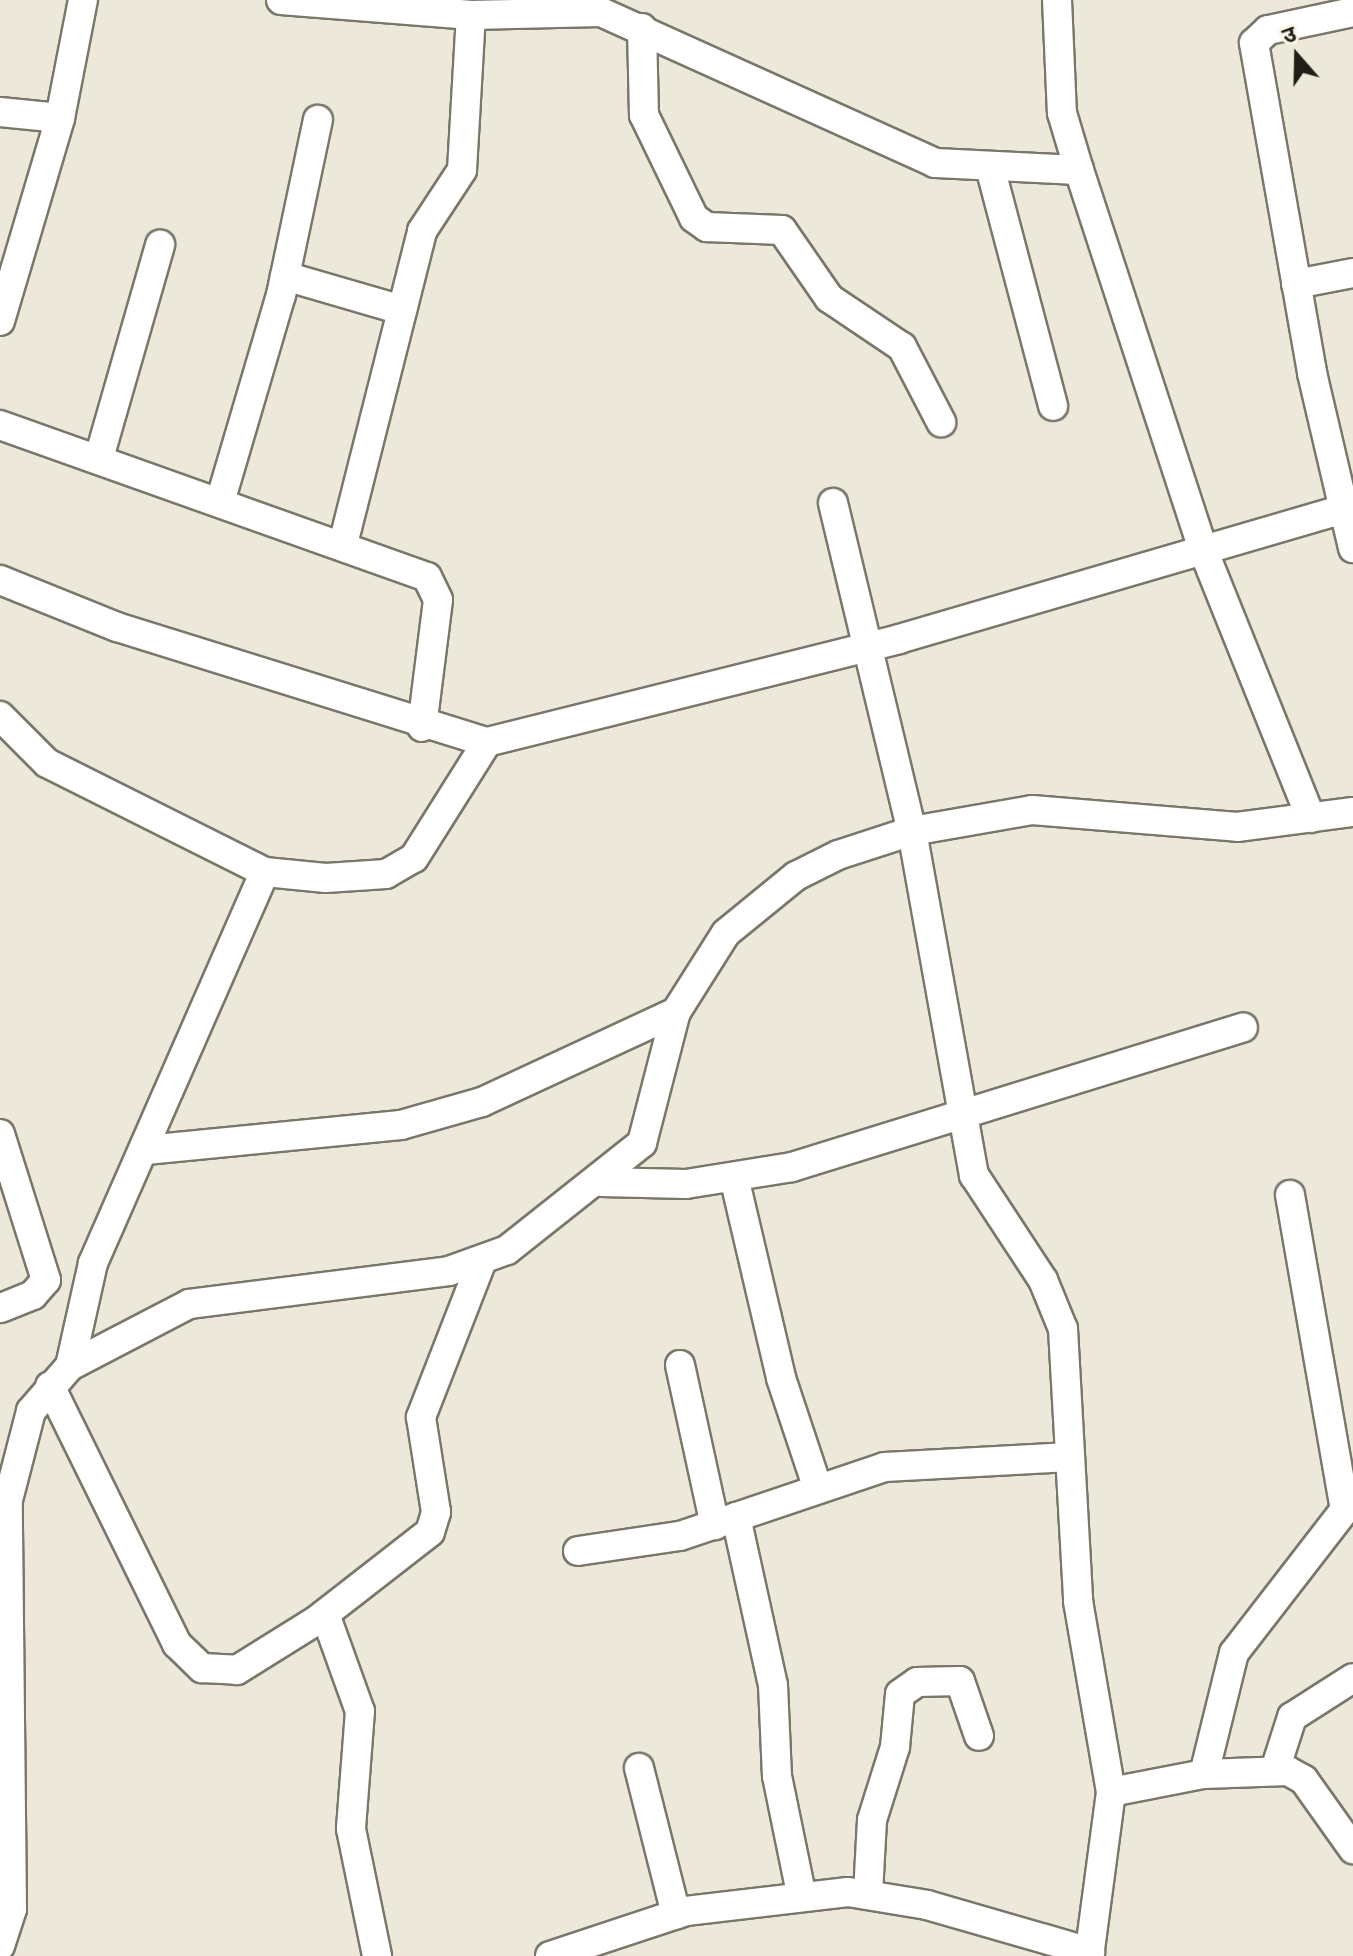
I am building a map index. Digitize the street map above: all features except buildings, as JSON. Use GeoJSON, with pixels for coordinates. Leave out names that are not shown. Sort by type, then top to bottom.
{"type":"FeatureCollection","features":[{"type":"Feature","properties":{"kind":"street"},"geometry":{"type":"LineString","coordinates":[[0,321],[60,118],[83,0]]}},
{"type":"Feature","properties":{"kind":"street"},"geometry":{"type":"LineString","coordinates":[[281,0],[471,15],[601,12],[642,28],[705,64],[928,160],[990,167],[1079,170]]}},
{"type":"Feature","properties":{"kind":"street"},"geometry":{"type":"LineString","coordinates":[[1057,0],[1062,113],[1079,170],[1202,547],[1311,818]]}},
{"type":"Feature","properties":{"kind":"street"},"geometry":{"type":"LineString","coordinates":[[1353,12],[1268,30],[1254,43],[1296,284],[1353,548]]}},
{"type":"Feature","properties":{"kind":"street"},"geometry":{"type":"LineString","coordinates":[[343,544],[422,231],[462,170],[471,15]]}},
{"type":"Feature","properties":{"kind":"street"},"geometry":{"type":"LineString","coordinates":[[642,28],[644,115],[694,218],[714,228],[782,230],[829,298],[902,347],[941,422]]}},
{"type":"Feature","properties":{"kind":"street"},"geometry":{"type":"LineString","coordinates":[[0,112],[60,118]]}},
{"type":"Feature","properties":{"kind":"street"},"geometry":{"type":"LineString","coordinates":[[220,502],[285,276],[318,120]]}},
{"type":"Feature","properties":{"kind":"street"},"geometry":{"type":"LineString","coordinates":[[990,167],[1053,406]]}},
{"type":"Feature","properties":{"kind":"street"},"geometry":{"type":"LineString","coordinates":[[99,458],[160,245]]}},
{"type":"Feature","properties":{"kind":"street"},"geometry":{"type":"LineString","coordinates":[[1296,284],[1353,273]]}},
{"type":"Feature","properties":{"kind":"street"},"geometry":{"type":"LineString","coordinates":[[285,276],[402,310]]}},
{"type":"Feature","properties":{"kind":"street"},"geometry":{"type":"LineString","coordinates":[[0,425],[417,570],[435,587],[422,727]]}},
{"type":"Feature","properties":{"kind":"street"},"geometry":{"type":"LineString","coordinates":[[550,1956],[676,1914],[801,1893],[868,1894],[1089,1954],[1111,1792],[1078,1601],[1063,1329],[1043,1280],[974,1175],[961,1119],[912,831],[833,503]]}},
{"type":"Feature","properties":{"kind":"street"},"geometry":{"type":"LineString","coordinates":[[0,580],[422,727],[487,742],[865,646],[1346,508]]}},
{"type":"Feature","properties":{"kind":"street"},"geometry":{"type":"LineString","coordinates":[[0,716],[47,763],[265,872],[326,878],[401,868],[487,742]]}},
{"type":"Feature","properties":{"kind":"street"},"geometry":{"type":"LineString","coordinates":[[0,1946],[12,1909],[8,1500],[22,1432],[50,1386],[70,1366],[189,1304],[481,1263],[601,1182],[642,1143],[676,1012],[706,959],[755,905],[838,855],[912,831],[1032,810],[1237,827],[1353,812]]}},
{"type":"Feature","properties":{"kind":"street"},"geometry":{"type":"LineString","coordinates":[[70,1366],[93,1263],[146,1150],[265,872]]}},
{"type":"Feature","properties":{"kind":"street"},"geometry":{"type":"LineString","coordinates":[[146,1150],[401,1125],[482,1102],[676,1012]]}},
{"type":"Feature","properties":{"kind":"street"},"geometry":{"type":"LineString","coordinates":[[601,1182],[734,1177],[961,1119],[1243,1027]]}},
{"type":"Feature","properties":{"kind":"street"},"geometry":{"type":"LineString","coordinates":[[0,1137],[46,1280],[33,1295],[0,1308]]}},
{"type":"Feature","properties":{"kind":"street"},"geometry":{"type":"LineString","coordinates":[[734,1177],[781,1378],[817,1486]]}},
{"type":"Feature","properties":{"kind":"street"},"geometry":{"type":"LineString","coordinates":[[1204,1774],[1234,1653],[1348,1502],[1290,1195]]}},
{"type":"Feature","properties":{"kind":"street"},"geometry":{"type":"LineString","coordinates":[[50,1386],[157,1612],[195,1663],[237,1670],[325,1614],[435,1522],[421,1417],[481,1263]]}},
{"type":"Feature","properties":{"kind":"street"},"geometry":{"type":"LineString","coordinates":[[680,1365],[773,1685],[777,1776],[801,1893]]}},
{"type":"Feature","properties":{"kind":"street"},"geometry":{"type":"LineString","coordinates":[[578,1551],[726,1521],[817,1486],[885,1467],[1070,1457]]}},
{"type":"Feature","properties":{"kind":"street"},"geometry":{"type":"LineString","coordinates":[[325,1614],[360,1711],[351,1829],[377,1956]]}},
{"type":"Feature","properties":{"kind":"street"},"geometry":{"type":"LineString","coordinates":[[1275,1770],[1292,1717],[1353,1678]]}},
{"type":"Feature","properties":{"kind":"street"},"geometry":{"type":"LineString","coordinates":[[868,1894],[872,1820],[895,1747],[900,1694],[917,1682],[960,1681],[979,1736]]}},
{"type":"Feature","properties":{"kind":"street"},"geometry":{"type":"LineString","coordinates":[[639,1768],[676,1914]]}},
{"type":"Feature","properties":{"kind":"street"},"geometry":{"type":"LineString","coordinates":[[1111,1792],[1204,1774],[1275,1770],[1304,1780],[1353,1849]]}}]}
